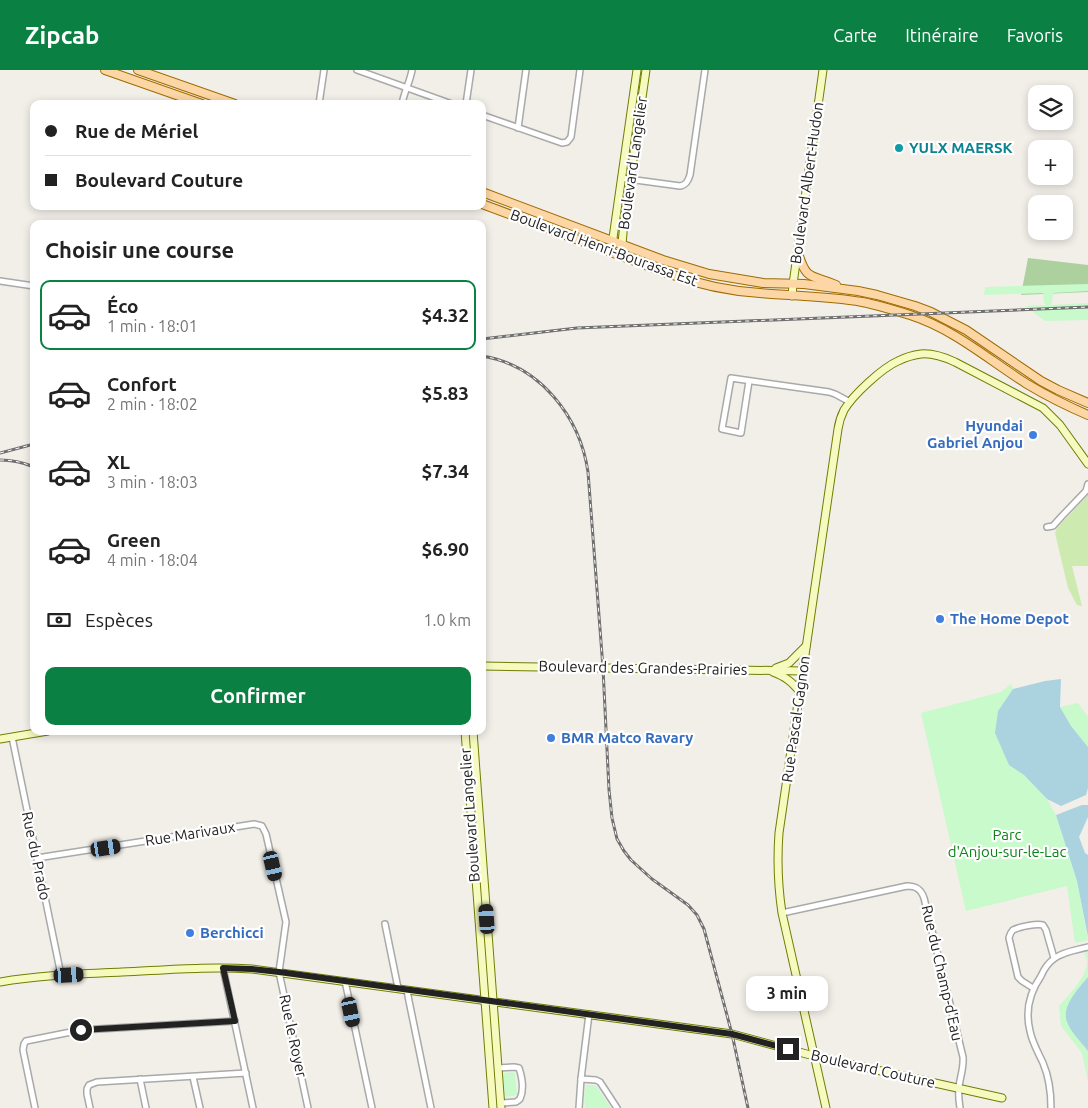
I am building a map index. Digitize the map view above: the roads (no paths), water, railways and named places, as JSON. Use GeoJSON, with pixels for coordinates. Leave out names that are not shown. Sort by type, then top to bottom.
{"type":"FeatureCollection","features":[{"type":"Feature","properties":{"kind":"main road"},"geometry":{"type":"LineString","coordinates":[[105,70],[191,100]]}},
{"type":"Feature","properties":{"kind":"main road"},"geometry":{"type":"LineString","coordinates":[[138,70],[224,100]]}},
{"type":"Feature","properties":{"kind":"main road","name":"Boulevard Henri-Bourassa Est"},"geometry":{"type":"LineString","coordinates":[[486,193],[663,260],[709,274],[763,283],[842,288],[897,300],[931,312],[966,330],[1041,381],[1088,403]]}},
{"type":"Feature","properties":{"kind":"main road","name":"Boulevard Henri-Bourassa Est"},"geometry":{"type":"LineString","coordinates":[[486,205],[672,275],[707,285],[737,291],[861,302],[913,316],[949,332],[1027,384],[1088,415]]}},
{"type":"Feature","properties":{"kind":"main road"},"geometry":{"type":"LineString","coordinates":[[798,252],[802,267],[807,274],[842,288]]}},
{"type":"Feature","properties":{"kind":"street"},"geometry":{"type":"LineString","coordinates":[[320,100],[324,70]]}},
{"type":"Feature","properties":{"kind":"street"},"geometry":{"type":"LineString","coordinates":[[357,70],[441,100]]}},
{"type":"Feature","properties":{"kind":"street"},"geometry":{"type":"LineString","coordinates":[[403,100],[411,81],[412,70]]}},
{"type":"Feature","properties":{"kind":"street"},"geometry":{"type":"LineString","coordinates":[[466,100],[470,70]]}},
{"type":"Feature","properties":{"kind":"street"},"geometry":{"type":"LineString","coordinates":[[518,128],[526,70]]}},
{"type":"Feature","properties":{"kind":"street"},"geometry":{"type":"LineString","coordinates":[[486,116],[562,142],[567,142],[571,136],[580,70]]}},
{"type":"Feature","properties":{"kind":"street","name":"Boulevard Langelier"},"geometry":{"type":"LineString","coordinates":[[611,252],[637,70]]}},
{"type":"Feature","properties":{"kind":"street","name":"Boulevard Langelier"},"geometry":{"type":"LineString","coordinates":[[623,257],[622,244],[646,70]]}},
{"type":"Feature","properties":{"kind":"street"},"geometry":{"type":"LineString","coordinates":[[621,178],[680,186],[686,183],[690,175],[705,70]]}},
{"type":"Feature","properties":{"kind":"street","name":"Boulevard Albert-Hudon"},"geometry":{"type":"LineString","coordinates":[[792,296],[823,70]]}},
{"type":"Feature","properties":{"kind":"street"},"geometry":{"type":"LineString","coordinates":[[0,281],[30,285]]}},
{"type":"Feature","properties":{"kind":"street","name":"Rue Pascal-Gagnon"},"geometry":{"type":"LineString","coordinates":[[826,1108],[782,913],[778,880],[779,839],[838,429],[843,412],[854,396],[897,361],[922,354],[941,356],[1038,404],[1060,425],[1088,464]]}},
{"type":"Feature","properties":{"kind":"street"},"geometry":{"type":"LineString","coordinates":[[749,381],[741,433],[722,429],[731,378],[829,392],[850,402]]}},
{"type":"Feature","properties":{"kind":"street"},"geometry":{"type":"LineString","coordinates":[[1047,527],[1053,526],[1087,491],[1088,484]]}},
{"type":"Feature","properties":{"kind":"street"},"geometry":{"type":"LineString","coordinates":[[768,670],[789,663],[806,646]]}},
{"type":"Feature","properties":{"kind":"street","name":"Boulevard des Grandes-Prairies"},"geometry":{"type":"LineString","coordinates":[[486,665],[803,671]]}},
{"type":"Feature","properties":{"kind":"street"},"geometry":{"type":"LineString","coordinates":[[768,670],[783,675],[800,692]]}},
{"type":"Feature","properties":{"kind":"street"},"geometry":{"type":"LineString","coordinates":[[0,739],[30,734]]}},
{"type":"Feature","properties":{"kind":"street","name":"Boulevard Langelier"},"geometry":{"type":"LineString","coordinates":[[465,735],[493,1108]]}},
{"type":"Feature","properties":{"kind":"street","name":"Boulevard Langelier"},"geometry":{"type":"LineString","coordinates":[[473,735],[498,1068],[501,1106],[516,1102],[522,1094],[519,1068],[498,1068]]}},
{"type":"Feature","properties":{"kind":"street","name":"Rue du Prado"},"geometry":{"type":"LineString","coordinates":[[12,737],[60,975]]}},
{"type":"Feature","properties":{"kind":"street","name":"Rue Marivaux"},"geometry":{"type":"LineString","coordinates":[[37,858],[254,824]]}},
{"type":"Feature","properties":{"kind":"street","name":"Rue le Royer"},"geometry":{"type":"LineString","coordinates":[[254,824],[262,826],[266,834],[286,922],[279,972],[308,1108]]}},
{"type":"Feature","properties":{"kind":"street","name":"Rue du Champ-d'Eau"},"geometry":{"type":"LineString","coordinates":[[782,913],[907,886],[918,888],[922,892],[962,1057],[963,1069],[958,1088],[960,1108]]}},
{"type":"Feature","properties":{"kind":"street"},"geometry":{"type":"LineString","coordinates":[[385,924],[398,988]]}},
{"type":"Feature","properties":{"kind":"street"},"geometry":{"type":"LineString","coordinates":[[1033,988],[1018,977],[1009,938],[1011,933],[1014,930],[1037,924],[1043,925],[1054,958]]}},
{"type":"Feature","properties":{"kind":"street"},"geometry":{"type":"LineString","coordinates":[[1052,1108],[1044,1066],[1028,1025],[1029,1003],[1033,988],[1054,958],[1064,953],[1088,947]]}},
{"type":"Feature","properties":{"kind":"street"},"geometry":{"type":"LineString","coordinates":[[223,968],[253,1108]]}},
{"type":"Feature","properties":{"kind":"street","name":"Boulevard Couture"},"geometry":{"type":"LineString","coordinates":[[0,982],[60,975],[223,968],[279,972],[732,1034],[814,1056],[1002,1098]]}},
{"type":"Feature","properties":{"kind":"street"},"geometry":{"type":"LineString","coordinates":[[345,981],[372,1108]]}},
{"type":"Feature","properties":{"kind":"street"},"geometry":{"type":"LineString","coordinates":[[407,990],[431,1108]]}},
{"type":"Feature","properties":{"kind":"street"},"geometry":{"type":"LineString","coordinates":[[579,1108],[589,1014]]}},
{"type":"Feature","properties":{"kind":"street"},"geometry":{"type":"LineString","coordinates":[[35,1108],[23,1050],[26,1041],[81,1030],[235,1021]]}},
{"type":"Feature","properties":{"kind":"street"},"geometry":{"type":"LineString","coordinates":[[90,1108],[87,1089],[92,1083],[246,1074]]}},
{"type":"Feature","properties":{"kind":"street"},"geometry":{"type":"LineString","coordinates":[[193,1077],[200,1108]]}},
{"type":"Feature","properties":{"kind":"street"},"geometry":{"type":"LineString","coordinates":[[581,1078],[600,1082],[617,1108]]}},
{"type":"Feature","properties":{"kind":"street"},"geometry":{"type":"LineString","coordinates":[[140,1079],[146,1108]]}},
{"type":"Feature","properties":{"kind":"water"},"geometry":{"type":"Polygon","coordinates":[[[1061,679],[1060,707],[1071,726],[1088,747],[1088,788],[1086,795],[1061,806],[1047,799],[1024,775],[1009,765],[995,733],[998,711],[1013,689],[1061,679]]]}},
{"type":"Feature","properties":{"kind":"water"},"geometry":{"type":"Polygon","coordinates":[[[1082,805],[1088,805],[1088,817],[1079,837],[1085,853],[1088,855],[1088,937],[1077,881],[1056,815],[1082,805]]]}},
{"type":"Feature","properties":{"kind":"water"},"geometry":{"type":"Polygon","coordinates":[[[1088,977],[1088,1051],[1067,1022],[1066,1010],[1076,992],[1088,977]]]}},
{"type":"Feature","properties":{"kind":"railway"},"geometry":{"type":"LineString","coordinates":[[486,339],[577,328],[1088,307]]}},
{"type":"Feature","properties":{"kind":"railway"},"geometry":{"type":"LineString","coordinates":[[486,357],[503,361],[522,370],[539,382],[554,397],[566,414],[584,452],[588,472],[603,668],[609,790],[612,818],[617,839],[631,860],[652,879],[688,905],[697,915],[704,929],[732,1034],[748,1108]]}},
{"type":"Feature","properties":{"kind":"railway"},"geometry":{"type":"LineString","coordinates":[[0,453],[30,445]]}},
{"type":"Feature","properties":{"kind":"railway"},"geometry":{"type":"LineString","coordinates":[[0,460],[9,460],[30,466]]}},
{"type":"Feature","properties":{"kind":"place","name":"YULX MAERSK"},"geometry":{"type":"Point","coordinates":[899,148]}},
{"type":"Feature","properties":{"kind":"place","name":"Hyundai Gabriel Anjou"},"geometry":{"type":"Point","coordinates":[1033,435]}},
{"type":"Feature","properties":{"kind":"place","name":"The Home Depot"},"geometry":{"type":"Point","coordinates":[940,619]}},
{"type":"Feature","properties":{"kind":"place","name":"BMR Matco Ravary"},"geometry":{"type":"Point","coordinates":[551,738]}},
{"type":"Feature","properties":{"kind":"place","name":"Berchicci"},"geometry":{"type":"Point","coordinates":[190,933]}},
{"type":"Feature","properties":{"kind":"park label","name":"Parc d'Anjou-sur-le-Lac"},"geometry":{"type":"Point","coordinates":[1007,844]}}]}
